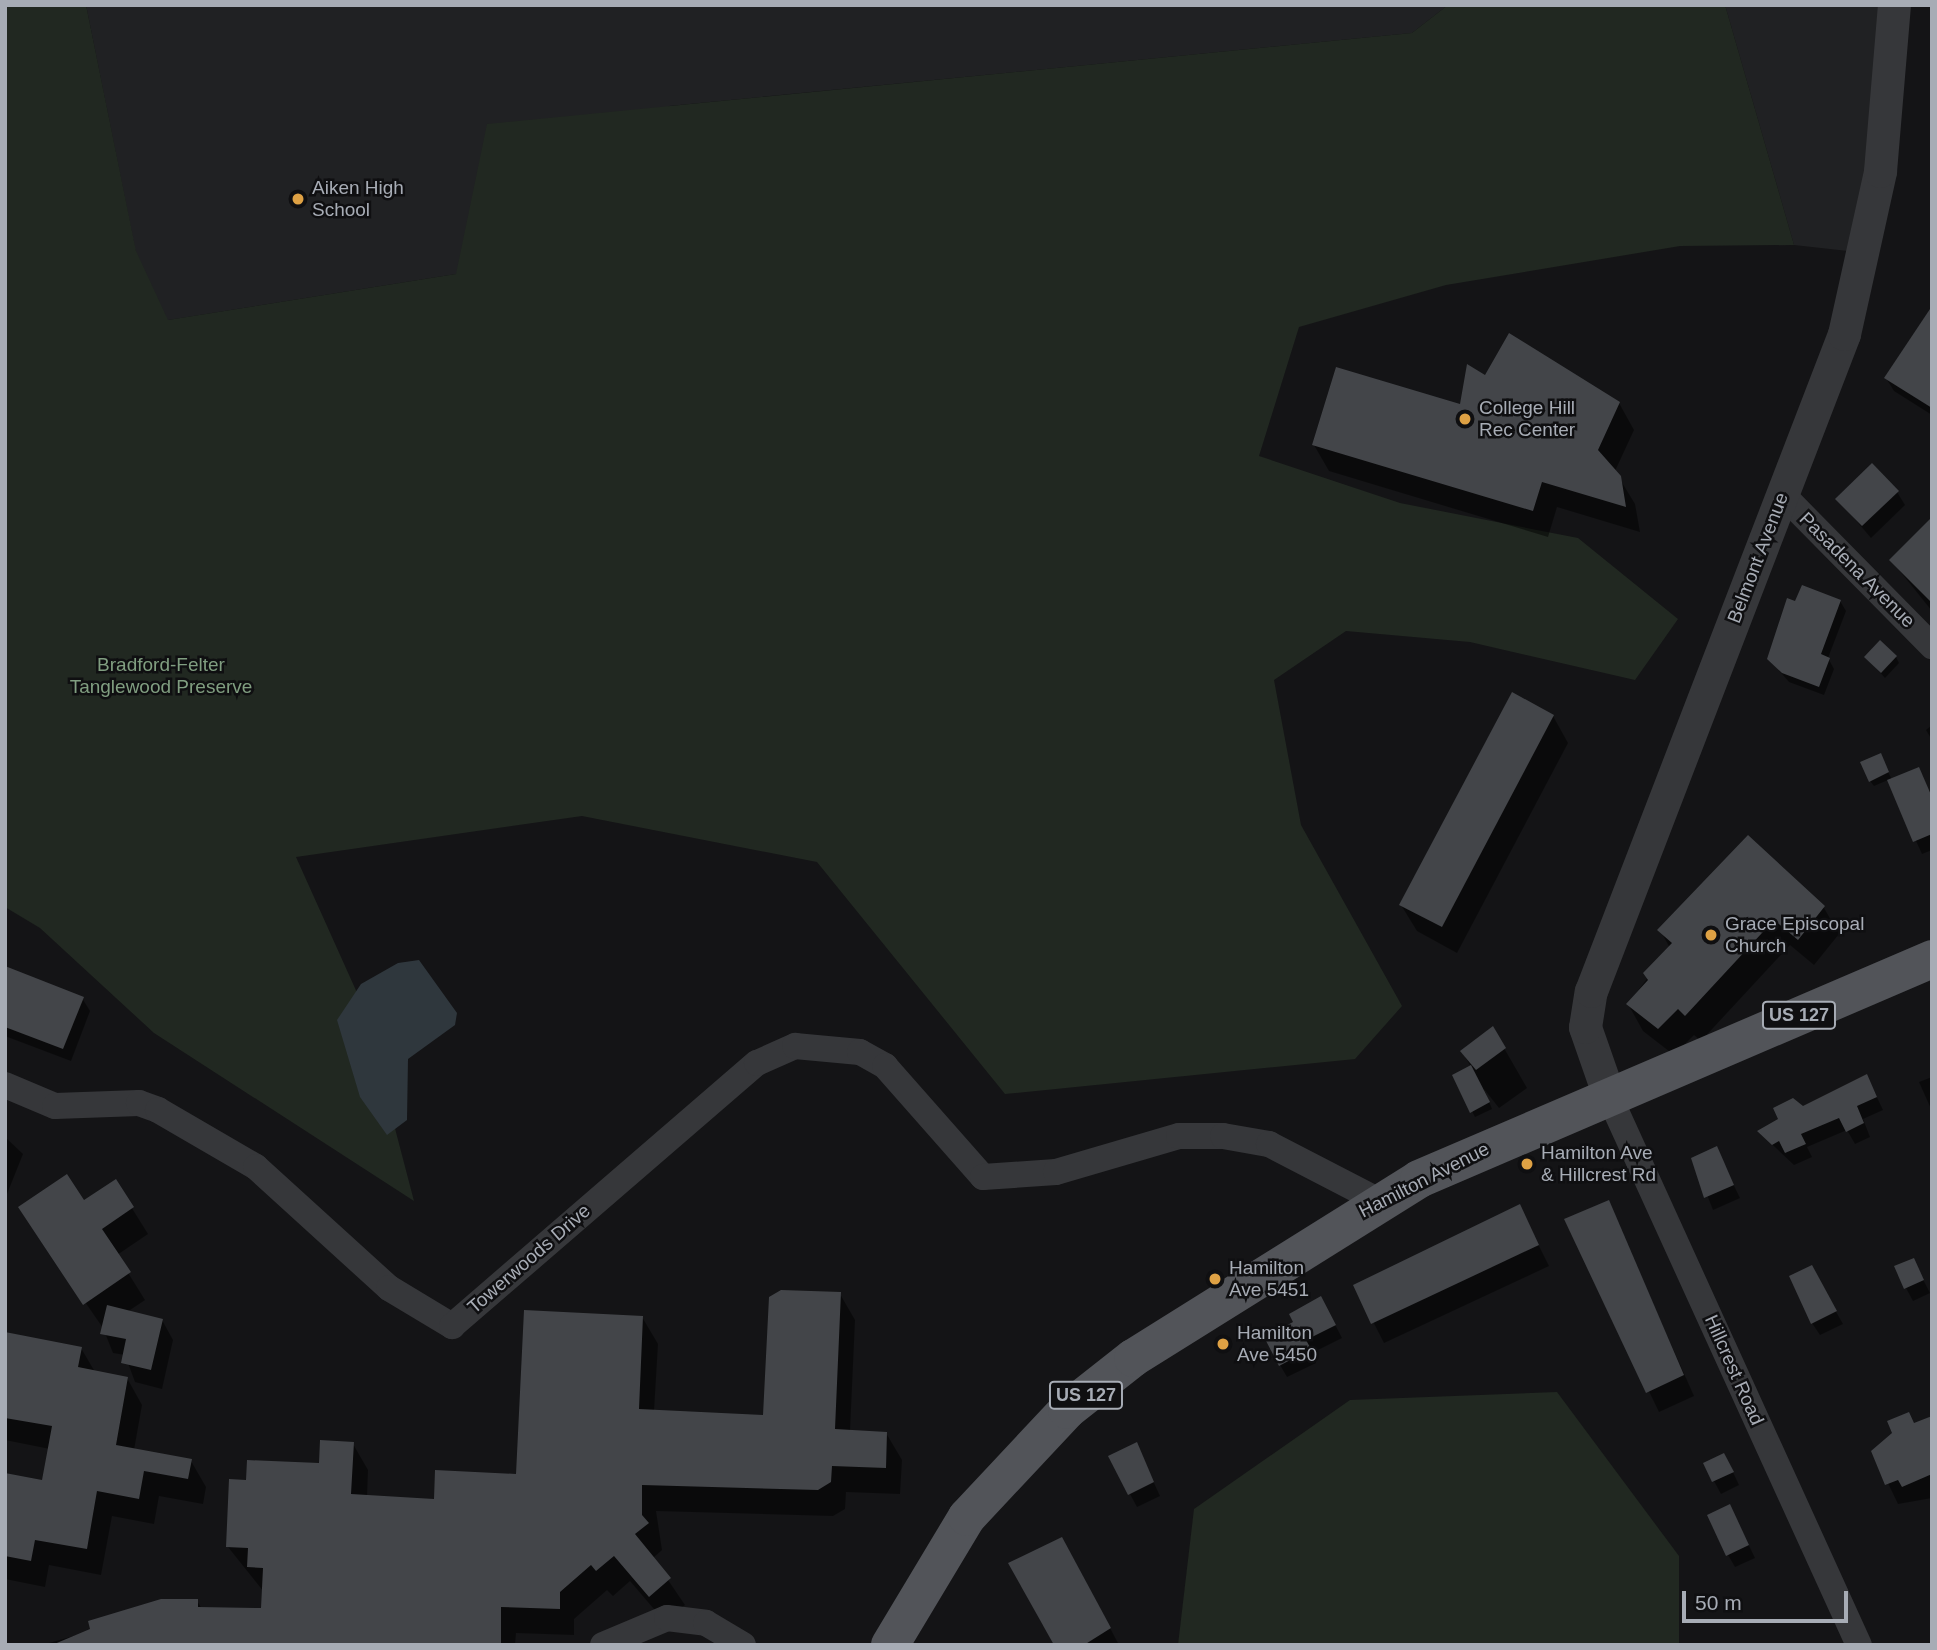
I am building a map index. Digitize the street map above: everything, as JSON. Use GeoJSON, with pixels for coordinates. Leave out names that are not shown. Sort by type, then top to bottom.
{"type":"FeatureCollection","features":[{"type":"Feature","properties":{"kind":"main road","name":"Hamilton Avenue"},"geometry":{"type":"LineString","coordinates":[[890,1645],[967,1517],[1067,1410],[1133,1358],[1377,1200],[1609,1096],[1932,959]]}},
{"type":"Feature","properties":{"kind":"street","name":"Belmont Avenue"},"geometry":{"type":"LineString","coordinates":[[1609,1096],[1585,1027],[1591,991],[1844,334],[1866,253],[1889,99],[1894,5]]}},
{"type":"Feature","properties":{"kind":"street","name":"Pasadena Avenue"},"geometry":{"type":"LineString","coordinates":[[1782,494],[1932,646]]}},
{"type":"Feature","properties":{"kind":"street","name":"Towerwoods Drive"},"geometry":{"type":"LineString","coordinates":[[5,1085],[55,1106],[139,1103],[158,1110],[256,1167],[389,1288],[452,1326],[757,1063],[795,1046],[860,1052],[885,1066],[983,1177],[1056,1172],[1179,1136],[1223,1136],[1269,1144],[1377,1200]]}},
{"type":"Feature","properties":{"kind":"street","name":"Hillcrest Road"},"geometry":{"type":"LineString","coordinates":[[1609,1096],[1859,1645]]}},
{"type":"Feature","properties":{"kind":"street"},"geometry":{"type":"LineString","coordinates":[[603,1645],[667,1618],[706,1623],[741,1641]]}},
{"type":"Feature","properties":{"kind":"shaded area","name":"Aiken High School"},"geometry":{"type":"Polygon","coordinates":[[[86,5],[1448,5],[1412,33],[669,106],[456,274],[150,323],[86,5]]]}},
{"type":"Feature","properties":{"kind":"shaded area"},"geometry":{"type":"Polygon","coordinates":[[[1725,5],[1894,5],[1866,253],[1794,245],[1725,5]]]}},
{"type":"Feature","properties":{"kind":"shaded area"},"geometry":{"type":"Polygon","coordinates":[[[419,960],[457,1013],[455,1025],[408,1059],[407,1120],[387,1135],[360,1097],[337,1020],[361,984],[398,963],[419,960]]]}},
{"type":"Feature","properties":{"kind":"green space","name":"Bradford-Felter Tanglewood Preserve"},"geometry":{"type":"Polygon","coordinates":[[[5,5],[86,5],[136,251],[168,320],[456,274],[487,124],[1412,33],[1448,5],[1725,5],[1794,245],[1680,246],[1446,285],[1299,327],[1259,456],[1400,503],[1578,538],[1678,619],[1635,680],[1470,642],[1346,631],[1274,680],[1301,825],[1402,1006],[1355,1059],[1005,1094],[817,862],[582,816],[296,857],[363,1006],[414,1201],[154,1033],[40,928],[5,907],[5,5]]]}},
{"type":"Feature","properties":{"kind":"green space"},"geometry":{"type":"Polygon","coordinates":[[[1557,1392],[1679,1556],[1679,1645],[1178,1645],[1194,1509],[1350,1400],[1557,1392]]]}},
{"type":"Feature","properties":{"kind":"building"},"geometry":{"type":"Polygon","coordinates":[[[1932,306],[1932,408],[1884,378],[1932,306]]]}},
{"type":"Feature","properties":{"kind":"building","name":"College Hill Rec Center"},"geometry":{"type":"Polygon","coordinates":[[[1509,333],[1620,402],[1598,450],[1621,476],[1626,507],[1542,482],[1533,511],[1312,445],[1336,367],[1460,404],[1467,364],[1485,375],[1509,333]]]}},
{"type":"Feature","properties":{"kind":"building"},"geometry":{"type":"Polygon","coordinates":[[[1872,463],[1899,491],[1862,526],[1835,499],[1872,463]]]}},
{"type":"Feature","properties":{"kind":"building"},"geometry":{"type":"Polygon","coordinates":[[[1932,517],[1932,603],[1889,560],[1932,517]]]}},
{"type":"Feature","properties":{"kind":"building"},"geometry":{"type":"Polygon","coordinates":[[[1802,585],[1841,600],[1821,654],[1830,658],[1819,687],[1782,673],[1767,659],[1787,598],[1795,601],[1802,585]]]}},
{"type":"Feature","properties":{"kind":"building"},"geometry":{"type":"Polygon","coordinates":[[[1880,640],[1897,656],[1881,673],[1864,657],[1880,640]]]}},
{"type":"Feature","properties":{"kind":"building"},"geometry":{"type":"Polygon","coordinates":[[[1512,692],[1554,715],[1442,927],[1399,905],[1512,692]]]}},
{"type":"Feature","properties":{"kind":"building"},"geometry":{"type":"Polygon","coordinates":[[[1881,753],[1889,772],[1869,782],[1860,762],[1881,753]]]}},
{"type":"Feature","properties":{"kind":"building"},"geometry":{"type":"Polygon","coordinates":[[[1919,767],[1932,797],[1932,834],[1913,842],[1887,780],[1919,767]]]}},
{"type":"Feature","properties":{"kind":"building","name":"Grace Episcopal Church"},"geometry":{"type":"Polygon","coordinates":[[[1748,835],[1825,906],[1798,940],[1774,920],[1685,1016],[1678,1009],[1658,1029],[1626,1004],[1648,980],[1643,973],[1672,943],[1657,930],[1748,835]]]}},
{"type":"Feature","properties":{"kind":"building"},"geometry":{"type":"Polygon","coordinates":[[[5,966],[84,997],[63,1049],[5,1027],[5,966]]]}},
{"type":"Feature","properties":{"kind":"building"},"geometry":{"type":"Polygon","coordinates":[[[1493,1026],[1506,1048],[1476,1070],[1460,1051],[1493,1026]]]}},
{"type":"Feature","properties":{"kind":"building"},"geometry":{"type":"Polygon","coordinates":[[[1471,1065],[1490,1102],[1470,1113],[1452,1075],[1471,1065]]]}},
{"type":"Feature","properties":{"kind":"building"},"geometry":{"type":"Polygon","coordinates":[[[1867,1074],[1877,1097],[1857,1106],[1864,1123],[1846,1132],[1839,1118],[1801,1134],[1806,1144],[1785,1153],[1779,1141],[1772,1145],[1757,1131],[1778,1119],[1773,1108],[1793,1098],[1803,1106],[1867,1074]]]}},
{"type":"Feature","properties":{"kind":"building"},"geometry":{"type":"Polygon","coordinates":[[[1717,1146],[1734,1185],[1704,1198],[1691,1158],[1717,1146]]]}},
{"type":"Feature","properties":{"kind":"building"},"geometry":{"type":"Polygon","coordinates":[[[67,1174],[84,1200],[116,1179],[134,1207],[102,1229],[131,1272],[83,1305],[18,1207],[67,1174]]]}},
{"type":"Feature","properties":{"kind":"building"},"geometry":{"type":"Polygon","coordinates":[[[1609,1200],[1684,1375],[1646,1393],[1564,1219],[1609,1200]]]}},
{"type":"Feature","properties":{"kind":"building"},"geometry":{"type":"Polygon","coordinates":[[[1520,1204],[1539,1245],[1371,1324],[1353,1285],[1520,1204]]]}},
{"type":"Feature","properties":{"kind":"building"},"geometry":{"type":"Polygon","coordinates":[[[1914,1258],[1924,1280],[1904,1289],[1894,1266],[1914,1258]]]}},
{"type":"Feature","properties":{"kind":"building"},"geometry":{"type":"Polygon","coordinates":[[[1812,1265],[1837,1311],[1811,1324],[1789,1276],[1812,1265]]]}},
{"type":"Feature","properties":{"kind":"building"},"geometry":{"type":"Polygon","coordinates":[[[781,1290],[841,1292],[835,1429],[887,1432],[886,1468],[832,1466],[831,1482],[818,1490],[642,1485],[642,1515],[649,1523],[635,1534],[671,1578],[649,1597],[614,1556],[596,1571],[591,1565],[560,1592],[560,1609],[501,1607],[501,1645],[52,1645],[90,1629],[88,1621],[161,1599],[198,1599],[198,1607],[261,1608],[263,1568],[247,1567],[248,1548],[226,1547],[229,1479],[246,1480],[247,1460],[319,1463],[320,1440],[354,1442],[351,1494],[434,1499],[435,1470],[516,1474],[524,1310],[643,1316],[639,1409],[763,1415],[769,1297],[781,1290]]]}},
{"type":"Feature","properties":{"kind":"building"},"geometry":{"type":"Polygon","coordinates":[[[1321,1296],[1336,1325],[1306,1340],[1311,1349],[1279,1366],[1264,1337],[1293,1322],[1289,1314],[1321,1296]]]}},
{"type":"Feature","properties":{"kind":"building"},"geometry":{"type":"Polygon","coordinates":[[[107,1305],[163,1319],[151,1370],[121,1363],[126,1339],[100,1334],[107,1305]]]}},
{"type":"Feature","properties":{"kind":"building"},"geometry":{"type":"Polygon","coordinates":[[[5,1332],[82,1347],[78,1367],[128,1377],[116,1445],[192,1459],[188,1479],[144,1471],[139,1499],[97,1491],[87,1549],[35,1540],[31,1561],[5,1556],[5,1473],[42,1480],[52,1426],[5,1418],[5,1332]]]}},
{"type":"Feature","properties":{"kind":"building"},"geometry":{"type":"Polygon","coordinates":[[[1909,1412],[1914,1423],[1932,1416],[1932,1474],[1902,1487],[1898,1480],[1885,1485],[1871,1451],[1892,1433],[1887,1421],[1909,1412]]]}},
{"type":"Feature","properties":{"kind":"building"},"geometry":{"type":"Polygon","coordinates":[[[1137,1442],[1154,1482],[1128,1495],[1108,1456],[1137,1442]]]}},
{"type":"Feature","properties":{"kind":"building"},"geometry":{"type":"Polygon","coordinates":[[[1724,1453],[1734,1472],[1712,1482],[1703,1463],[1724,1453]]]}},
{"type":"Feature","properties":{"kind":"building"},"geometry":{"type":"Polygon","coordinates":[[[1730,1504],[1749,1545],[1726,1556],[1707,1515],[1730,1504]]]}},
{"type":"Feature","properties":{"kind":"building"},"geometry":{"type":"Polygon","coordinates":[[[1062,1537],[1111,1628],[1084,1645],[1054,1645],[1008,1563],[1062,1537]]]}},
{"type":"Feature","properties":{"kind":"place","name":"Aiken High School"},"geometry":{"type":"Point","coordinates":[298,199]}},
{"type":"Feature","properties":{"kind":"place","name":"College Hill Rec Center"},"geometry":{"type":"Point","coordinates":[1465,419]}},
{"type":"Feature","properties":{"kind":"place","name":"Grace Episcopal Church"},"geometry":{"type":"Point","coordinates":[1711,935]}},
{"type":"Feature","properties":{"kind":"place","name":"Hamilton Ave & Hillcrest Rd"},"geometry":{"type":"Point","coordinates":[1527,1164]}},
{"type":"Feature","properties":{"kind":"place","name":"Hamilton Ave 5451"},"geometry":{"type":"Point","coordinates":[1215,1279]}},
{"type":"Feature","properties":{"kind":"place","name":"Hamilton Ave 5450"},"geometry":{"type":"Point","coordinates":[1223,1344]}}]}
